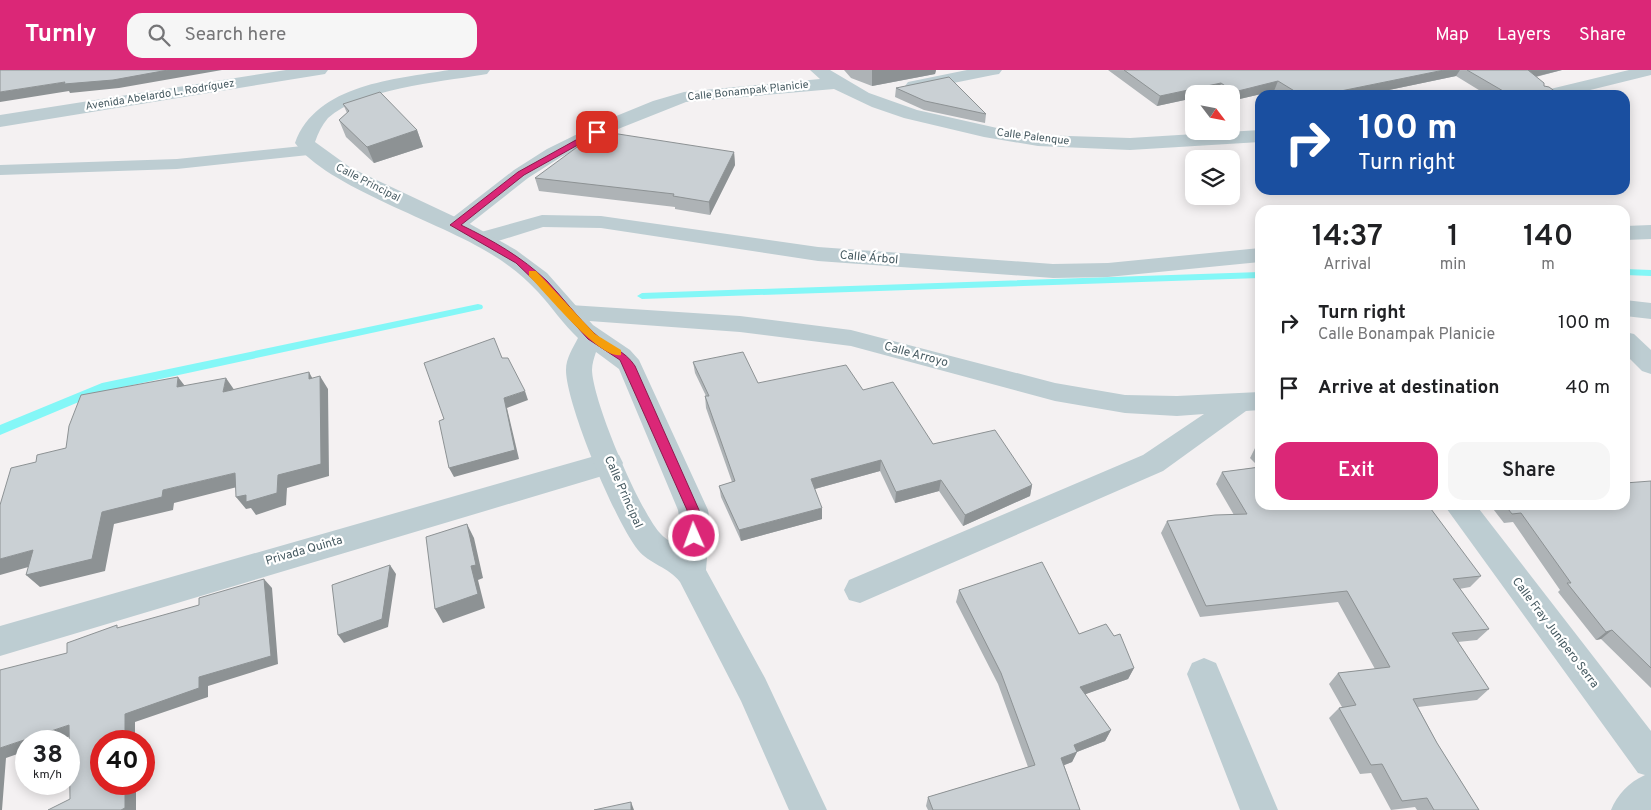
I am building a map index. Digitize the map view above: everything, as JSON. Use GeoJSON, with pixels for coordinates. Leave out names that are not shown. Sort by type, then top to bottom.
{"type":"FeatureCollection","features":[{"type":"Feature","properties":{"kind":"street","name":"Avenida Abelardo L. Rodríguez"},"geometry":{"type":"LineString","coordinates":[[0,121],[319,70]]}},
{"type":"Feature","properties":{"kind":"street"},"geometry":{"type":"LineString","coordinates":[[312,150],[305,143],[310,128],[325,112],[349,99],[418,81],[481,70]]}},
{"type":"Feature","properties":{"kind":"street","name":"Calle Palenque"},"geometry":{"type":"LineString","coordinates":[[819,70],[836,83],[861,96],[926,118],[1008,136],[1052,142],[1170,142],[1255,136]]}},
{"type":"Feature","properties":{"kind":"street"},"geometry":{"type":"LineString","coordinates":[[861,96],[993,70]]}},
{"type":"Feature","properties":{"kind":"street"},"geometry":{"type":"LineString","coordinates":[[1569,90],[1651,70]]}},
{"type":"Feature","properties":{"kind":"street","name":"Calle Bonampak Planicie"},"geometry":{"type":"LineString","coordinates":[[454,225],[521,174],[554,153],[611,124],[658,104],[702,95],[836,83]]}},
{"type":"Feature","properties":{"kind":"street","name":"Calle Principal"},"geometry":{"type":"LineString","coordinates":[[312,150],[342,171],[482,239],[519,261],[544,284],[592,337],[616,351],[630,366],[689,501],[695,522],[690,570]]}},
{"type":"Feature","properties":{"kind":"street","name":"Calle Árbol"},"geometry":{"type":"LineString","coordinates":[[482,239],[542,221],[600,222],[818,254],[1053,271],[1108,270],[1255,255]]}},
{"type":"Feature","properties":{"kind":"street"},"geometry":{"type":"LineString","coordinates":[[1630,233],[1651,232]]}},
{"type":"Feature","properties":{"kind":"street"},"geometry":{"type":"LineString","coordinates":[[1630,309],[1651,311]]}},
{"type":"Feature","properties":{"kind":"street","name":"Calle Arroyo"},"geometry":{"type":"LineString","coordinates":[[570,313],[740,324],[851,338],[1055,392],[1124,404],[1177,406],[1249,402]]}},
{"type":"Feature","properties":{"kind":"street","name":"Calle Principal"},"geometry":{"type":"LineString","coordinates":[[592,337],[579,362],[580,380],[609,463],[641,532],[659,550],[690,570],[774,731],[808,810]]}},
{"type":"Feature","properties":{"kind":"street"},"geometry":{"type":"LineString","coordinates":[[1630,345],[1651,365]]}},
{"type":"Feature","properties":{"kind":"street"},"geometry":{"type":"LineString","coordinates":[[860,590],[1153,463],[1249,402]]}},
{"type":"Feature","properties":{"kind":"street","name":"Privada Quinta"},"geometry":{"type":"LineString","coordinates":[[0,641],[113,606],[609,463]]}},
{"type":"Feature","properties":{"kind":"street","name":"Calle Fray Junípero Serra"},"geometry":{"type":"LineString","coordinates":[[1463,510],[1651,760]]}},
{"type":"Feature","properties":{"kind":"street"},"geometry":{"type":"LineString","coordinates":[[1204,674],[1258,810]]}},
{"type":"Feature","properties":{"kind":"street"},"geometry":{"type":"LineString","coordinates":[[1630,810],[1651,791]]}},
{"type":"Feature","properties":{"kind":"lane"},"geometry":{"type":"LineString","coordinates":[[0,170],[177,164],[312,150]]}},
{"type":"Feature","properties":{"kind":"building"},"geometry":{"type":"Polygon","coordinates":[[[0,70],[168,70],[113,80],[64,84],[65,82],[0,92],[0,70]]]}},
{"type":"Feature","properties":{"kind":"building"},"geometry":{"type":"Polygon","coordinates":[[[1124,70],[1444,70],[1346,90],[1293,90],[1278,81],[1240,90],[1240,85],[1224,85],[1221,83],[1185,85],[1185,91],[1160,96],[1124,70]]]}},
{"type":"Feature","properties":{"kind":"building"},"geometry":{"type":"Polygon","coordinates":[[[1467,70],[1528,70],[1544,83],[1544,86],[1553,90],[1501,90],[1467,70]]]}},
{"type":"Feature","properties":{"kind":"building"},"geometry":{"type":"Polygon","coordinates":[[[949,77],[986,114],[925,101],[896,88],[949,77]]]}},
{"type":"Feature","properties":{"kind":"building"},"geometry":{"type":"Polygon","coordinates":[[[380,92],[417,130],[367,147],[339,120],[349,111],[343,104],[380,92]]]}},
{"type":"Feature","properties":{"kind":"building"},"geometry":{"type":"Polygon","coordinates":[[[599,131],[734,152],[709,202],[673,196],[674,194],[535,178],[599,131]]]}},
{"type":"Feature","properties":{"kind":"building"},"geometry":{"type":"Polygon","coordinates":[[[494,338],[502,358],[508,358],[525,391],[504,398],[515,450],[449,468],[439,421],[444,419],[424,363],[494,338]]]}},
{"type":"Feature","properties":{"kind":"building"},"geometry":{"type":"Polygon","coordinates":[[[743,352],[758,383],[846,365],[863,390],[893,382],[933,444],[995,430],[1032,485],[965,515],[941,480],[896,492],[881,460],[811,479],[822,508],[739,530],[719,486],[735,481],[705,396],[709,396],[693,362],[743,352]]]}},
{"type":"Feature","properties":{"kind":"building"},"geometry":{"type":"Polygon","coordinates":[[[309,372],[309,379],[320,376],[321,464],[278,475],[277,493],[246,502],[246,495],[236,497],[235,473],[163,490],[162,497],[102,512],[92,559],[26,575],[33,550],[0,559],[0,505],[11,468],[36,462],[37,455],[66,448],[69,426],[81,395],[178,377],[177,387],[226,378],[223,392],[309,372]]]}},
{"type":"Feature","properties":{"kind":"building"},"geometry":{"type":"Polygon","coordinates":[[[1255,468],[1255,510],[1432,510],[1481,576],[1453,579],[1489,629],[1452,633],[1489,689],[1413,699],[1437,743],[1479,810],[1434,810],[1427,798],[1402,801],[1382,764],[1371,765],[1339,708],[1356,705],[1338,673],[1390,667],[1347,591],[1206,606],[1167,521],[1215,515],[1247,514],[1222,472],[1255,468]]]}},
{"type":"Feature","properties":{"kind":"building"},"geometry":{"type":"Polygon","coordinates":[[[1651,481],[1651,668],[1612,630],[1606,632],[1567,583],[1571,583],[1521,513],[1512,514],[1509,510],[1630,510],[1630,483],[1651,481]]]}},
{"type":"Feature","properties":{"kind":"building"},"geometry":{"type":"Polygon","coordinates":[[[467,524],[476,565],[471,566],[478,594],[435,609],[426,537],[467,524]]]}},
{"type":"Feature","properties":{"kind":"building"},"geometry":{"type":"Polygon","coordinates":[[[1042,562],[1079,634],[1106,624],[1114,636],[1120,634],[1134,668],[1080,687],[1111,730],[1074,745],[1077,752],[1061,758],[1080,810],[933,810],[928,797],[1035,765],[1001,673],[959,590],[1042,562]]]}},
{"type":"Feature","properties":{"kind":"building"},"geometry":{"type":"Polygon","coordinates":[[[390,565],[382,619],[338,635],[332,585],[390,565]]]}},
{"type":"Feature","properties":{"kind":"building"},"geometry":{"type":"Polygon","coordinates":[[[264,579],[271,656],[199,677],[199,688],[125,714],[125,730],[90,730],[90,795],[125,795],[125,808],[121,810],[48,810],[70,799],[70,795],[80,795],[80,730],[69,730],[69,725],[54,730],[15,730],[15,743],[0,748],[0,670],[67,653],[67,643],[117,625],[117,628],[199,605],[199,598],[264,579]]]}},
{"type":"Feature","properties":{"kind":"building"},"geometry":{"type":"Polygon","coordinates":[[[631,802],[631,810],[594,810],[631,802]]]}},
{"type":"Feature","properties":{"kind":"waterway"},"geometry":{"type":"LineString","coordinates":[[1630,272],[1651,273]]}},
{"type":"Feature","properties":{"kind":"waterway"},"geometry":{"type":"LineString","coordinates":[[642,296],[1255,275]]}},
{"type":"Feature","properties":{"kind":"waterway"},"geometry":{"type":"LineString","coordinates":[[0,430],[102,387],[478,307]]}},
{"type":"Feature","properties":{"kind":"slow traffic"},"geometry":{"type":"LineString","coordinates":[[533,274],[592,337],[617,352]]}},
{"type":"Feature","properties":{"kind":"route"},"geometry":{"type":"LineString","coordinates":[[597,132],[554,153],[521,174],[454,225],[519,261],[544,284],[592,337],[624,358],[630,366],[693,510],[695,522],[694,536]]}}]}
